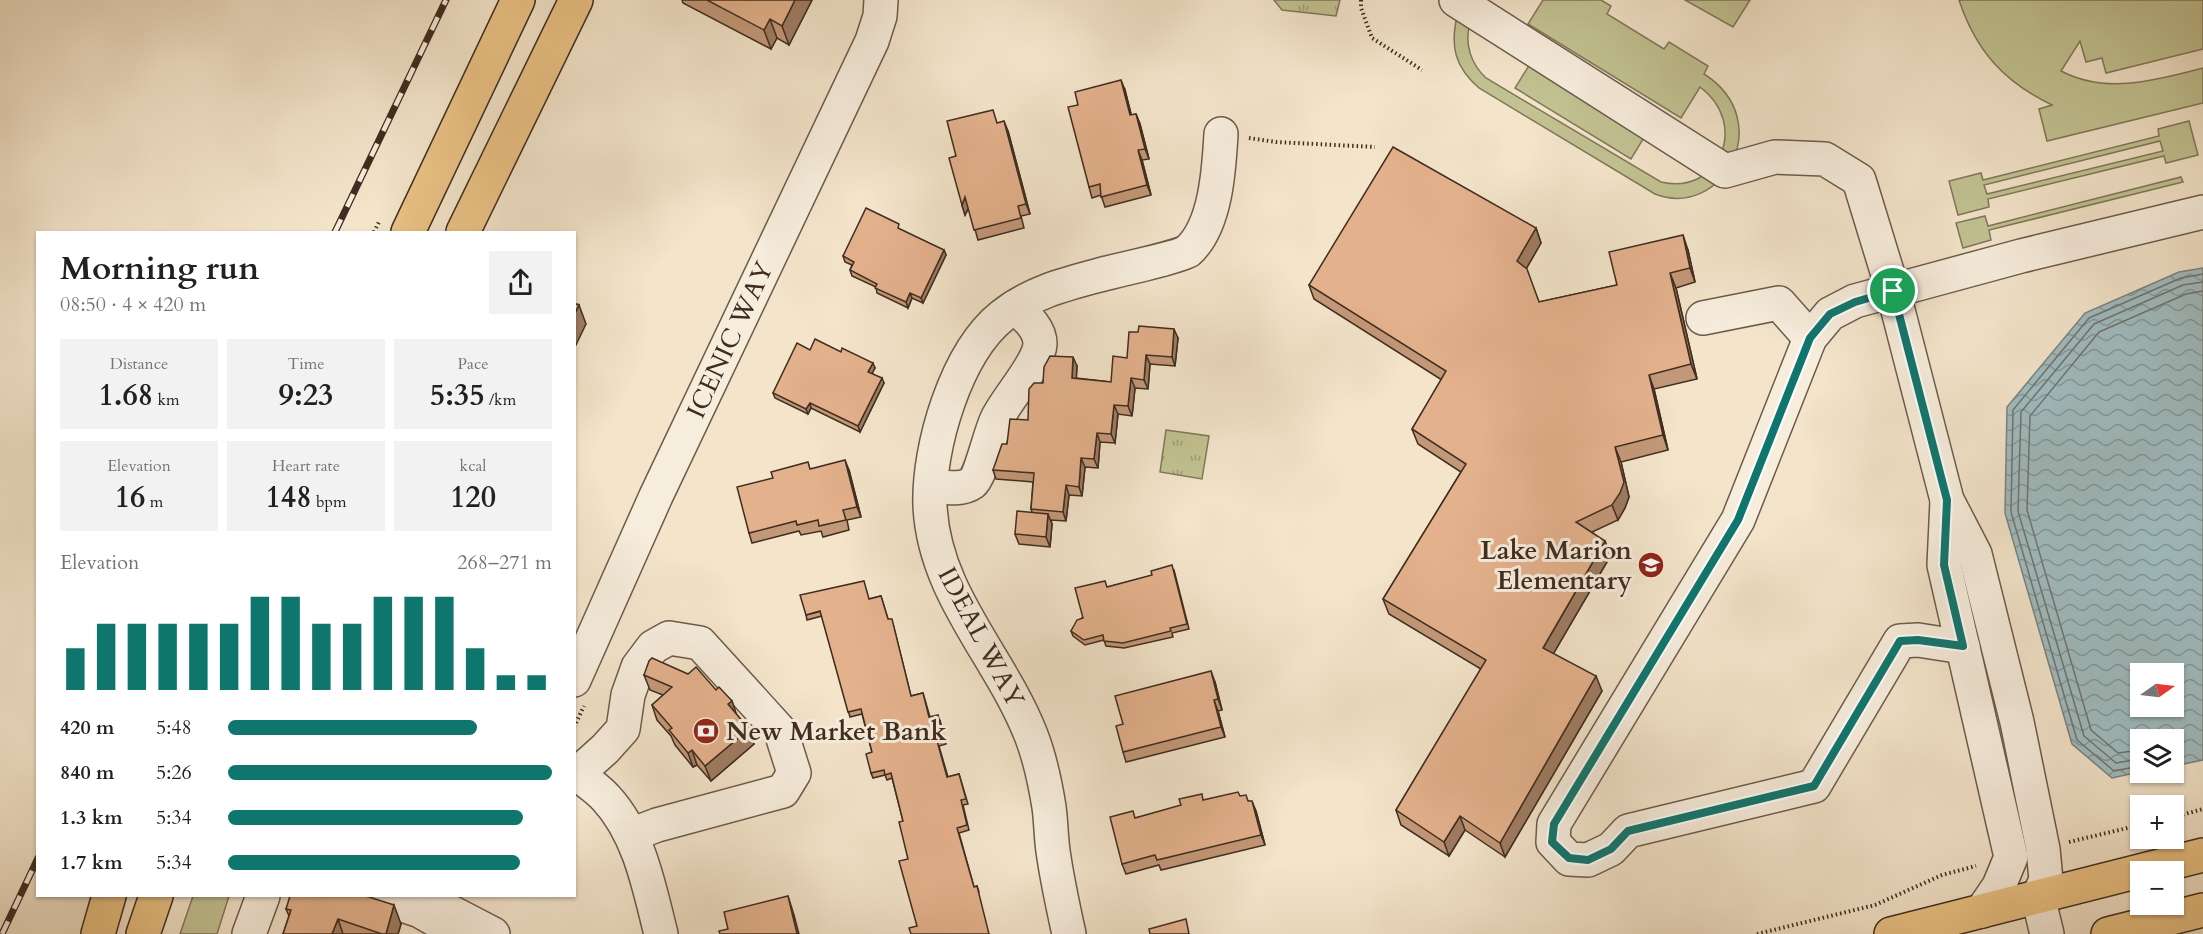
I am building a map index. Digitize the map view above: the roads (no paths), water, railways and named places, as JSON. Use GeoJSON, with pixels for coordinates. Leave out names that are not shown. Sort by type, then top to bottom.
{"type":"FeatureCollection","features":[{"type":"Feature","properties":{"kind":"main road"},"geometry":{"type":"LineString","coordinates":[[408,231],[518,0]]}},
{"type":"Feature","properties":{"kind":"main road"},"geometry":{"type":"LineString","coordinates":[[463,231],[576,0]]}},
{"type":"Feature","properties":{"kind":"main road"},"geometry":{"type":"LineString","coordinates":[[1891,934],[2203,855]]}},
{"type":"Feature","properties":{"kind":"main road"},"geometry":{"type":"LineString","coordinates":[[98,934],[109,897]]}},
{"type":"Feature","properties":{"kind":"main road"},"geometry":{"type":"LineString","coordinates":[[143,934],[156,897]]}},
{"type":"Feature","properties":{"kind":"main road"},"geometry":{"type":"LineString","coordinates":[[2108,934],[2203,910]]}},
{"type":"Feature","properties":{"kind":"street","name":"ICENIC WAY"},"geometry":{"type":"LineString","coordinates":[[576,676],[656,496],[872,41],[880,16],[881,0]]}},
{"type":"Feature","properties":{"kind":"street"},"geometry":{"type":"LineString","coordinates":[[1456,0],[1725,171],[1775,158],[1825,159],[1859,180],[1893,291],[1947,500],[1975,554],[2017,722],[2043,849],[2046,880],[2038,897],[2047,934]]}},
{"type":"Feature","properties":{"kind":"street","name":"IDEAL WAY"},"geometry":{"type":"LineString","coordinates":[[1069,934],[1039,759],[1023,716],[961,609],[945,576],[933,531],[930,505],[935,452],[961,373],[980,340],[1002,316],[1042,292],[1061,285],[1187,252],[1203,230],[1217,190],[1221,134]]}},
{"type":"Feature","properties":{"kind":"street"},"geometry":{"type":"LineString","coordinates":[[1963,646],[1918,640],[1900,641],[1814,786],[1628,831],[1611,849],[1588,860],[1569,858],[1552,842],[1554,824],[1738,520],[1810,338],[1830,314],[1855,302],[1893,291],[2021,256],[2203,212]]}},
{"type":"Feature","properties":{"kind":"street"},"geometry":{"type":"LineString","coordinates":[[1703,318],[1779,303],[1810,338]]}},
{"type":"Feature","properties":{"kind":"street"},"geometry":{"type":"LineString","coordinates":[[931,486],[956,488],[971,484],[978,476],[989,435],[997,418],[1037,359],[1040,345],[1039,334],[1030,320],[1015,307]]}},
{"type":"Feature","properties":{"kind":"street"},"geometry":{"type":"LineString","coordinates":[[1947,500],[1944,565],[2010,857],[1999,886],[1982,911]]}},
{"type":"Feature","properties":{"kind":"street"},"geometry":{"type":"LineString","coordinates":[[631,835],[657,825],[783,791],[794,773],[781,732],[700,643],[669,638],[654,647],[638,667],[628,695],[622,729],[604,750],[576,773],[607,799],[631,835],[646,874],[661,934]]}},
{"type":"Feature","properties":{"kind":"street"},"geometry":{"type":"LineString","coordinates":[[249,934],[263,897]]}},
{"type":"Feature","properties":{"kind":"street"},"geometry":{"type":"LineString","coordinates":[[380,897],[420,911],[448,930]]}},
{"type":"Feature","properties":{"kind":"street"},"geometry":{"type":"LineString","coordinates":[[418,897],[493,934]]}},
{"type":"Feature","properties":{"kind":"water"},"geometry":{"type":"Polygon","coordinates":[[[2203,268],[2203,760],[2184,764],[2184,729],[2130,729],[2130,774],[2112,778],[2072,744],[2005,513],[2007,407],[2085,313],[2179,272],[2203,268]]]}},
{"type":"Feature","properties":{"kind":"railway"},"geometry":{"type":"LineString","coordinates":[[335,231],[446,0]]}},
{"type":"Feature","properties":{"kind":"railway"},"geometry":{"type":"LineString","coordinates":[[2,934],[36,862]]}},
{"type":"Feature","properties":{"kind":"place","name":"Lake Marion Elementary"},"geometry":{"type":"Point","coordinates":[1651,565]}},
{"type":"Feature","properties":{"kind":"place","name":"New Market Bank"},"geometry":{"type":"Point","coordinates":[706,731]}}]}
